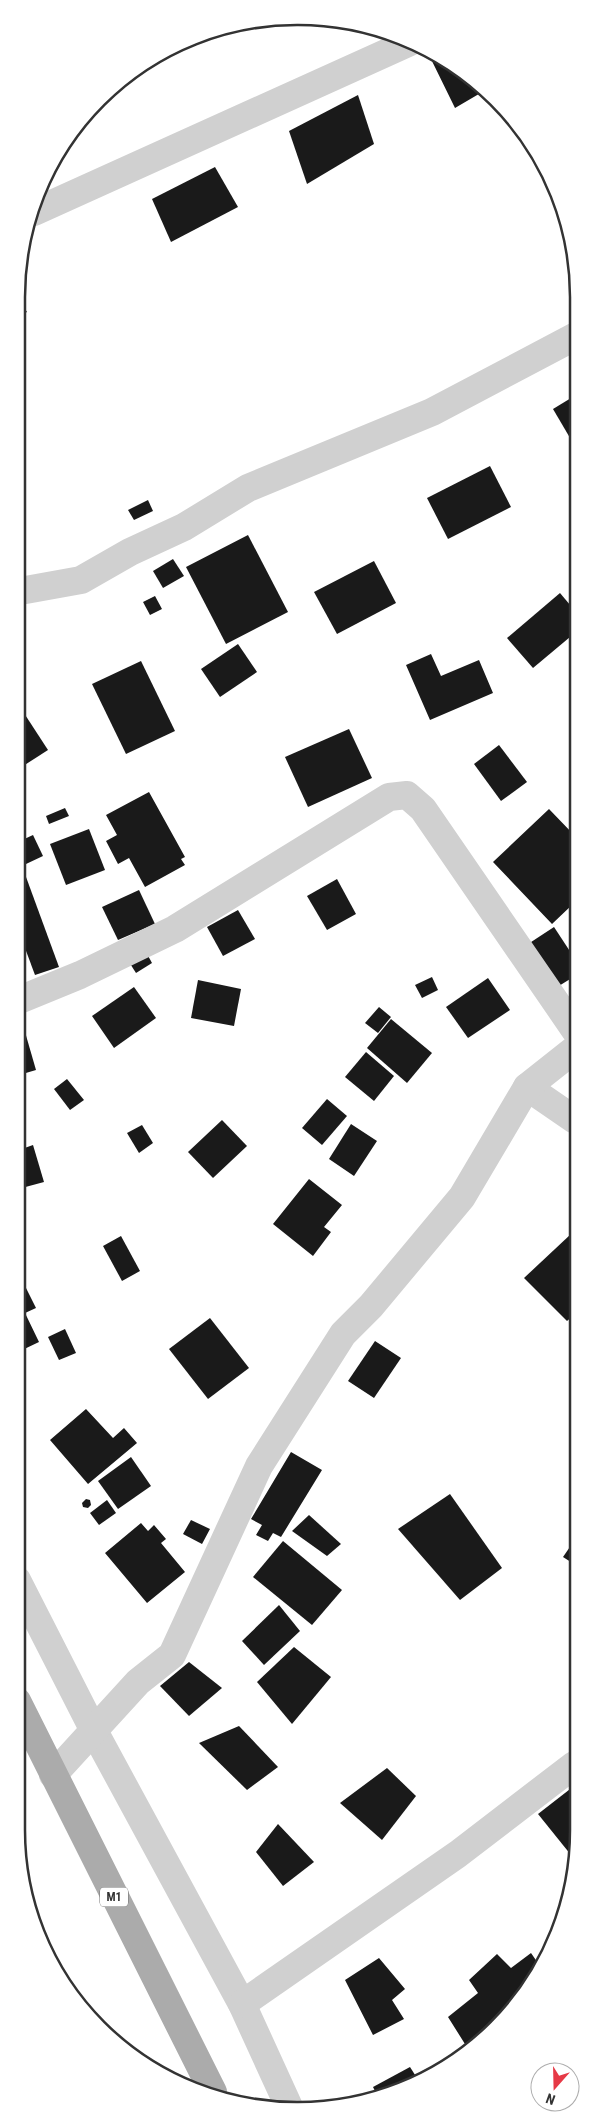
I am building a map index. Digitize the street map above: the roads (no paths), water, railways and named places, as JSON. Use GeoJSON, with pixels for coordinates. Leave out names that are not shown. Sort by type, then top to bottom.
{"type":"FeatureCollection","features":[{"type":"Feature","properties":{"kind":"main road","name":"M1"},"geometry":{"type":"LineString","coordinates":[[25,1717],[211,2088]]}},
{"type":"Feature","properties":{"kind":"street"},"geometry":{"type":"LineString","coordinates":[[39,210],[402,46]]}},
{"type":"Feature","properties":{"kind":"street"},"geometry":{"type":"LineString","coordinates":[[25,590],[81,580],[130,552],[184,527],[248,488],[432,412],[570,339]]}},
{"type":"Feature","properties":{"kind":"street"},"geometry":{"type":"LineString","coordinates":[[25,998],[80,975],[175,929],[389,797],[407,795],[423,809],[570,1023]]}},
{"type":"Feature","properties":{"kind":"street"},"geometry":{"type":"LineString","coordinates":[[53,1775],[138,1682],[172,1655],[227,1534],[265,1458],[343,1334],[371,1306],[462,1197],[527,1086],[570,1053]]}},
{"type":"Feature","properties":{"kind":"street"},"geometry":{"type":"LineString","coordinates":[[527,1086],[570,1116]]}},
{"type":"Feature","properties":{"kind":"street"},"geometry":{"type":"LineString","coordinates":[[25,1596],[94,1731],[242,2004],[287,2101]]}},
{"type":"Feature","properties":{"kind":"street"},"geometry":{"type":"LineString","coordinates":[[242,2004],[458,1854],[570,1768]]}}]}
